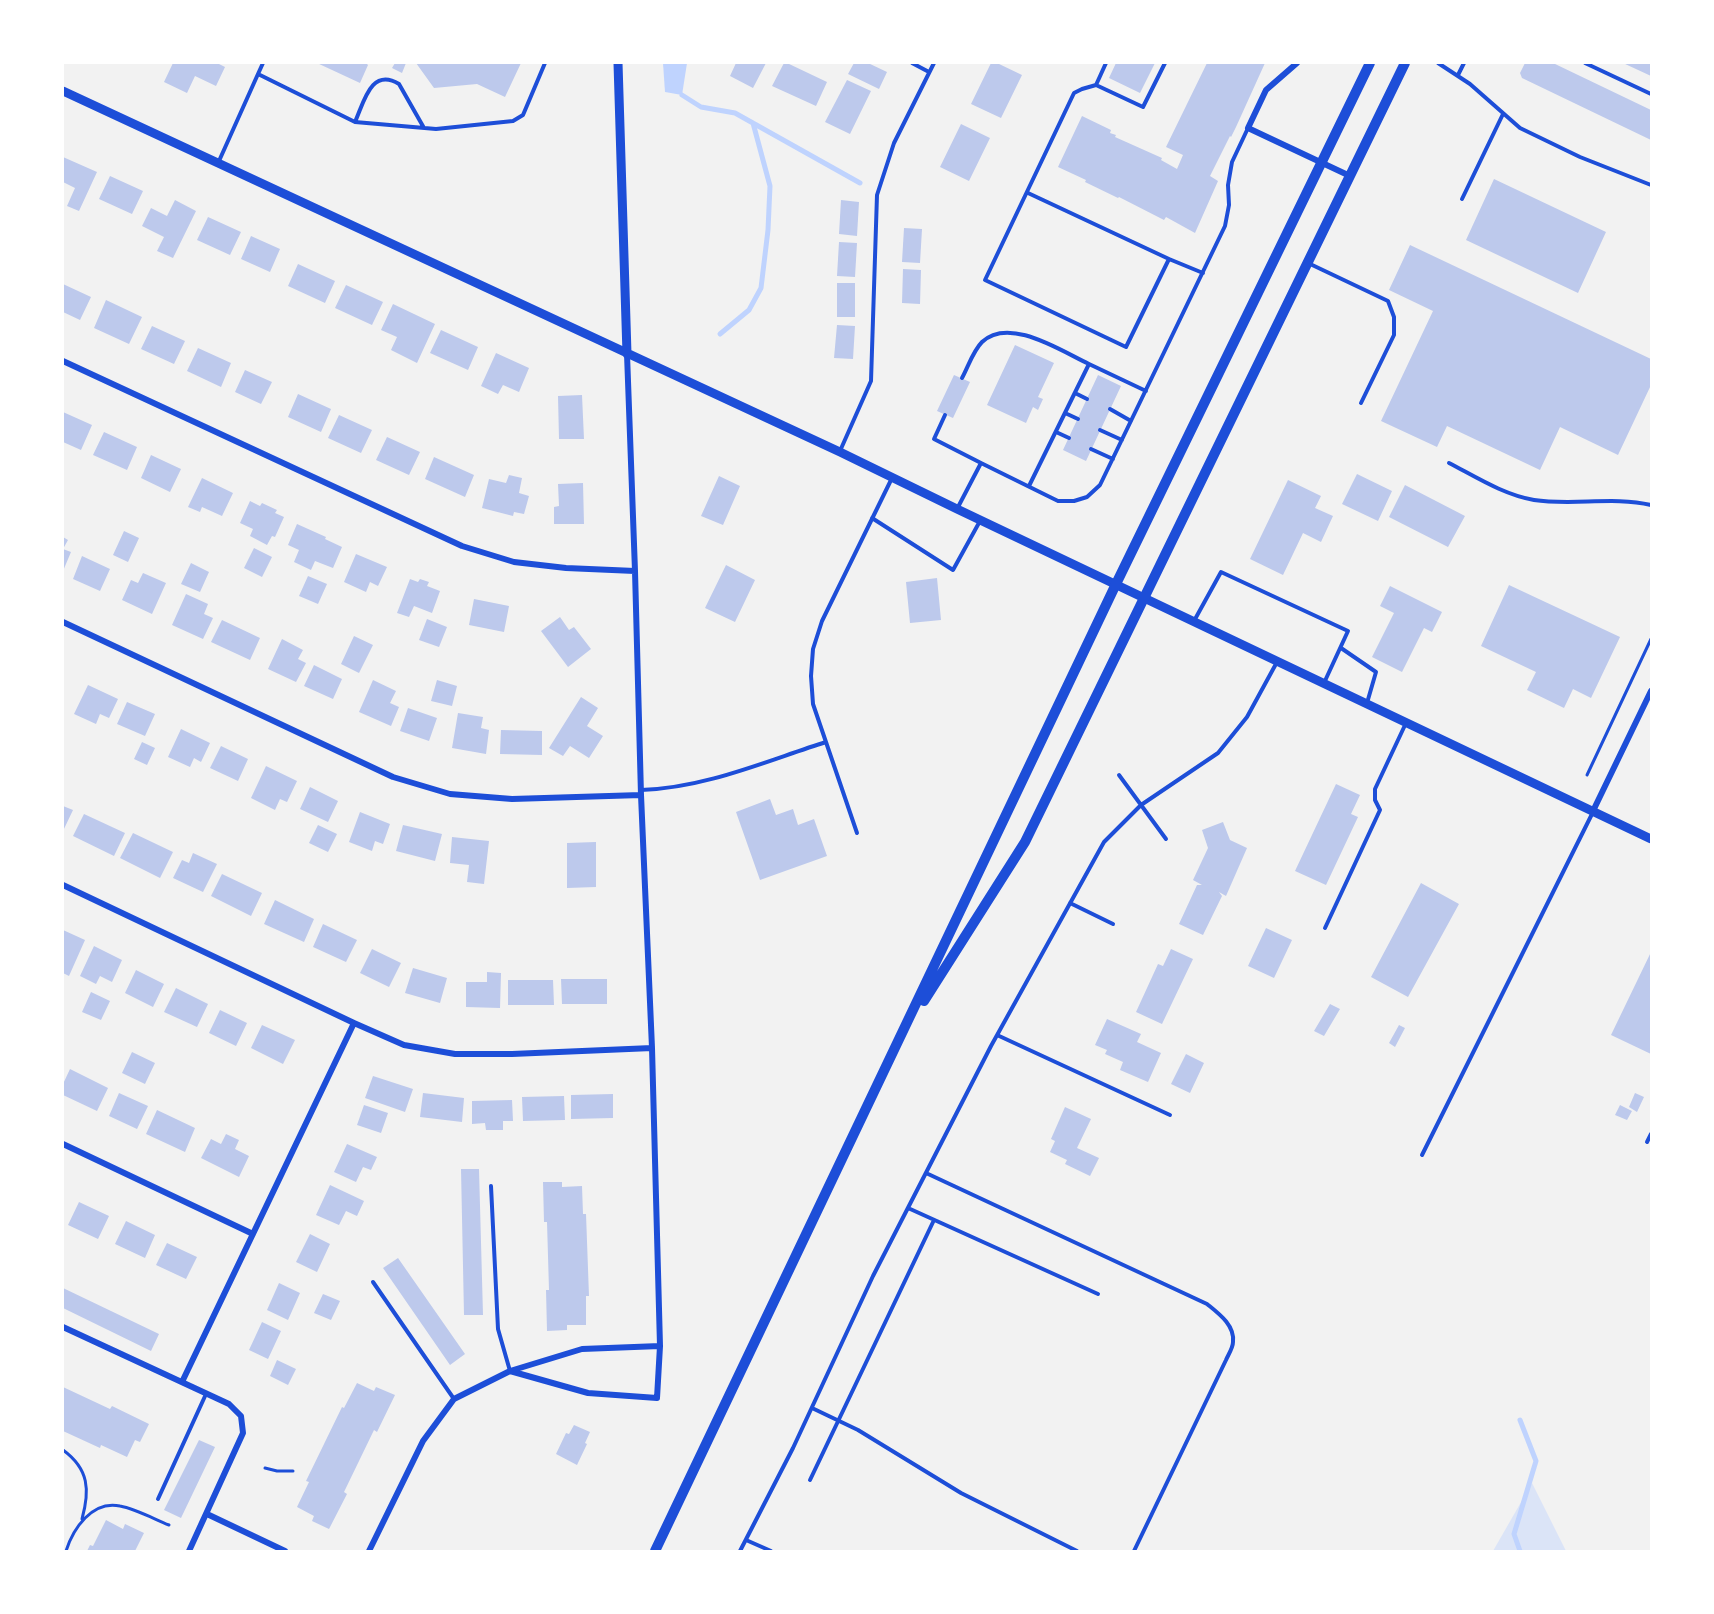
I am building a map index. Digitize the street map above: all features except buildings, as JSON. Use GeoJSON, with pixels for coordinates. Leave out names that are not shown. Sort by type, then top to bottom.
{"type":"FeatureCollection","features":[{"type":"Feature","properties":{"kind":"main road"},"geometry":{"type":"LineString","coordinates":[[655,1551],[1116,584],[1370,63]]}},
{"type":"Feature","properties":{"kind":"main road"},"geometry":{"type":"LineString","coordinates":[[898,1043],[1025,842],[1405,63]]}},
{"type":"Feature","properties":{"kind":"street"},"geometry":{"type":"LineString","coordinates":[[510,1371],[588,1393],[657,1398],[660,1346],[652,1048],[641,793],[618,63]]}},
{"type":"Feature","properties":{"kind":"street"},"geometry":{"type":"LineString","coordinates":[[1297,63],[1266,90],[1248,128],[1350,176]]}},
{"type":"Feature","properties":{"kind":"street"},"geometry":{"type":"LineString","coordinates":[[63,91],[840,452],[1651,839]]}},
{"type":"Feature","properties":{"kind":"street"},"geometry":{"type":"LineString","coordinates":[[63,361],[462,546],[514,562],[566,568],[635,571]]}},
{"type":"Feature","properties":{"kind":"street"},"geometry":{"type":"LineString","coordinates":[[63,622],[393,777],[450,794],[512,799],[641,793]]}},
{"type":"Feature","properties":{"kind":"street"},"geometry":{"type":"LineString","coordinates":[[1593,811],[1648,704],[1651,691]]}},
{"type":"Feature","properties":{"kind":"street"},"geometry":{"type":"LineString","coordinates":[[63,885],[404,1045],[455,1054],[652,1048]]}},
{"type":"Feature","properties":{"kind":"street"},"geometry":{"type":"LineString","coordinates":[[182,1382],[354,1023]]}},
{"type":"Feature","properties":{"kind":"street"},"geometry":{"type":"LineString","coordinates":[[63,1144],[253,1234]]}},
{"type":"Feature","properties":{"kind":"street"},"geometry":{"type":"LineString","coordinates":[[63,1327],[229,1404],[241,1416],[243,1433],[189,1551]]}},
{"type":"Feature","properties":{"kind":"street"},"geometry":{"type":"LineString","coordinates":[[369,1551],[423,1441],[454,1399],[510,1371],[582,1349],[660,1346]]}},
{"type":"Feature","properties":{"kind":"street"},"geometry":{"type":"LineString","coordinates":[[207,1514],[285,1551]]}},
{"type":"Feature","properties":{"kind":"lane"},"geometry":{"type":"LineString","coordinates":[[218,164],[263,63]]}},
{"type":"Feature","properties":{"kind":"lane"},"geometry":{"type":"LineString","coordinates":[[258,74],[355,122],[436,129],[513,121],[523,115],[545,63]]}},
{"type":"Feature","properties":{"kind":"lane"},"geometry":{"type":"LineString","coordinates":[[912,63],[929,72]]}},
{"type":"Feature","properties":{"kind":"lane"},"geometry":{"type":"LineString","coordinates":[[840,452],[871,381],[877,195],[894,143],[934,63]]}},
{"type":"Feature","properties":{"kind":"lane"},"geometry":{"type":"LineString","coordinates":[[1096,85],[1106,63]]}},
{"type":"Feature","properties":{"kind":"lane"},"geometry":{"type":"LineString","coordinates":[[1165,63],[1143,107],[1096,85],[1074,93],[985,280],[1126,347],[1169,259]]}},
{"type":"Feature","properties":{"kind":"lane"},"geometry":{"type":"LineString","coordinates":[[1438,63],[1458,75],[1520,128],[1580,157],[1651,185]]}},
{"type":"Feature","properties":{"kind":"lane"},"geometry":{"type":"LineString","coordinates":[[1458,75],[1464,63]]}},
{"type":"Feature","properties":{"kind":"lane"},"geometry":{"type":"LineString","coordinates":[[1585,63],[1651,94]]}},
{"type":"Feature","properties":{"kind":"lane"},"geometry":{"type":"LineString","coordinates":[[355,122],[370,89],[376,81],[383,79],[399,84],[424,128]]}},
{"type":"Feature","properties":{"kind":"lane"},"geometry":{"type":"LineString","coordinates":[[1462,199],[1503,114]]}},
{"type":"Feature","properties":{"kind":"lane"},"geometry":{"type":"LineString","coordinates":[[945,415],[934,440],[1058,501],[1074,501],[1087,497],[1100,485],[1225,226],[1232,162],[1248,128]]}},
{"type":"Feature","properties":{"kind":"lane"},"geometry":{"type":"LineString","coordinates":[[1028,193],[1203,273]]}},
{"type":"Feature","properties":{"kind":"lane"},"geometry":{"type":"LineString","coordinates":[[1308,263],[1388,301],[1394,317],[1394,335],[1361,403]]}},
{"type":"Feature","properties":{"kind":"lane"},"geometry":{"type":"LineString","coordinates":[[962,378],[982,342],[1002,332],[1016,332],[1146,391]]}},
{"type":"Feature","properties":{"kind":"lane"},"geometry":{"type":"LineString","coordinates":[[1029,486],[1089,364]]}},
{"type":"Feature","properties":{"kind":"lane"},"geometry":{"type":"LineString","coordinates":[[1075,393],[1087,399]]}},
{"type":"Feature","properties":{"kind":"lane"},"geometry":{"type":"LineString","coordinates":[[1110,410],[1131,421]]}},
{"type":"Feature","properties":{"kind":"lane"},"geometry":{"type":"LineString","coordinates":[[1065,413],[1078,419]]}},
{"type":"Feature","properties":{"kind":"lane"},"geometry":{"type":"LineString","coordinates":[[1100,430],[1122,440]]}},
{"type":"Feature","properties":{"kind":"lane"},"geometry":{"type":"LineString","coordinates":[[1056,432],[1069,438]]}},
{"type":"Feature","properties":{"kind":"lane"},"geometry":{"type":"LineString","coordinates":[[1091,448],[1113,459]]}},
{"type":"Feature","properties":{"kind":"lane"},"geometry":{"type":"LineString","coordinates":[[957,509],[981,463]]}},
{"type":"Feature","properties":{"kind":"lane"},"geometry":{"type":"LineString","coordinates":[[1449,463],[1516,496],[1535,500],[1568,502],[1630,500],[1651,505]]}},
{"type":"Feature","properties":{"kind":"lane"},"geometry":{"type":"LineString","coordinates":[[858,833],[813,704],[811,676],[813,649],[822,621],[892,477]]}},
{"type":"Feature","properties":{"kind":"lane"},"geometry":{"type":"LineString","coordinates":[[872,518],[953,570],[981,520]]}},
{"type":"Feature","properties":{"kind":"lane"},"geometry":{"type":"LineString","coordinates":[[1194,621],[1221,572],[1348,631],[1324,684]]}},
{"type":"Feature","properties":{"kind":"lane"},"geometry":{"type":"LineString","coordinates":[[1341,648],[1376,672],[1367,704]]}},
{"type":"Feature","properties":{"kind":"lane"},"geometry":{"type":"LineString","coordinates":[[740,1551],[794,1448],[873,1276],[997,1035],[1104,842],[1141,805],[1218,753],[1247,717],[1277,661]]}},
{"type":"Feature","properties":{"kind":"lane"},"geometry":{"type":"LineString","coordinates":[[1325,928],[1380,810],[1375,800],[1375,789],[1407,723]]}},
{"type":"Feature","properties":{"kind":"lane"},"geometry":{"type":"LineString","coordinates":[[641,793],[692,785],[826,742]]}},
{"type":"Feature","properties":{"kind":"lane"},"geometry":{"type":"LineString","coordinates":[[1119,775],[1166,839]]}},
{"type":"Feature","properties":{"kind":"lane"},"geometry":{"type":"LineString","coordinates":[[1422,1155],[1593,811]]}},
{"type":"Feature","properties":{"kind":"lane"},"geometry":{"type":"LineString","coordinates":[[1070,903],[1113,924]]}},
{"type":"Feature","properties":{"kind":"lane"},"geometry":{"type":"LineString","coordinates":[[997,1035],[1170,1115]]}},
{"type":"Feature","properties":{"kind":"lane"},"geometry":{"type":"LineString","coordinates":[[1647,1142],[1651,1134]]}},
{"type":"Feature","properties":{"kind":"lane"},"geometry":{"type":"LineString","coordinates":[[926,1173],[1207,1304],[1221,1315],[1231,1328],[1233,1342],[1134,1551]]}},
{"type":"Feature","properties":{"kind":"lane"},"geometry":{"type":"LineString","coordinates":[[491,1186],[498,1329],[510,1371]]}},
{"type":"Feature","properties":{"kind":"lane"},"geometry":{"type":"LineString","coordinates":[[908,1208],[1098,1294]]}},
{"type":"Feature","properties":{"kind":"lane"},"geometry":{"type":"LineString","coordinates":[[810,1480],[934,1220]]}},
{"type":"Feature","properties":{"kind":"lane"},"geometry":{"type":"LineString","coordinates":[[373,1282],[454,1399]]}},
{"type":"Feature","properties":{"kind":"lane"},"geometry":{"type":"LineString","coordinates":[[158,1499],[206,1393]]}},
{"type":"Feature","properties":{"kind":"lane"},"geometry":{"type":"LineString","coordinates":[[812,1408],[858,1430],[962,1493],[1077,1551]]}},
{"type":"Feature","properties":{"kind":"lane"},"geometry":{"type":"LineString","coordinates":[[746,1539],[771,1551]]}},
{"type":"Feature","properties":{"kind":"path"},"geometry":{"type":"LineString","coordinates":[[1587,775],[1651,639]]}},
{"type":"Feature","properties":{"kind":"path"},"geometry":{"type":"LineString","coordinates":[[63,1450],[76,1462],[85,1476],[88,1497],[82,1519],[71,1535],[66,1551]]}},
{"type":"Feature","properties":{"kind":"path"},"geometry":{"type":"LineString","coordinates":[[265,1468],[293,1471]]}},
{"type":"Feature","properties":{"kind":"path"},"geometry":{"type":"LineString","coordinates":[[82,1519],[101,1508],[119,1505],[169,1525]]}},
{"type":"Feature","properties":{"kind":"shaded area"},"geometry":{"type":"Polygon","coordinates":[[[1532,1483],[1566,1551],[1493,1551],[1532,1483]]]}},
{"type":"Feature","properties":{"kind":"water"},"geometry":{"type":"Polygon","coordinates":[[[663,63],[687,63],[682,95],[665,92],[663,63]]]}},
{"type":"Feature","properties":{"kind":"waterway"},"geometry":{"type":"LineString","coordinates":[[682,95],[701,107],[735,113],[860,183]]}},
{"type":"Feature","properties":{"kind":"waterway"},"geometry":{"type":"LineString","coordinates":[[720,334],[749,310],[761,288],[768,230],[770,186],[753,123]]}},
{"type":"Feature","properties":{"kind":"waterway"},"geometry":{"type":"LineString","coordinates":[[1520,1420],[1536,1461],[1514,1534],[1520,1551]]}}]}
